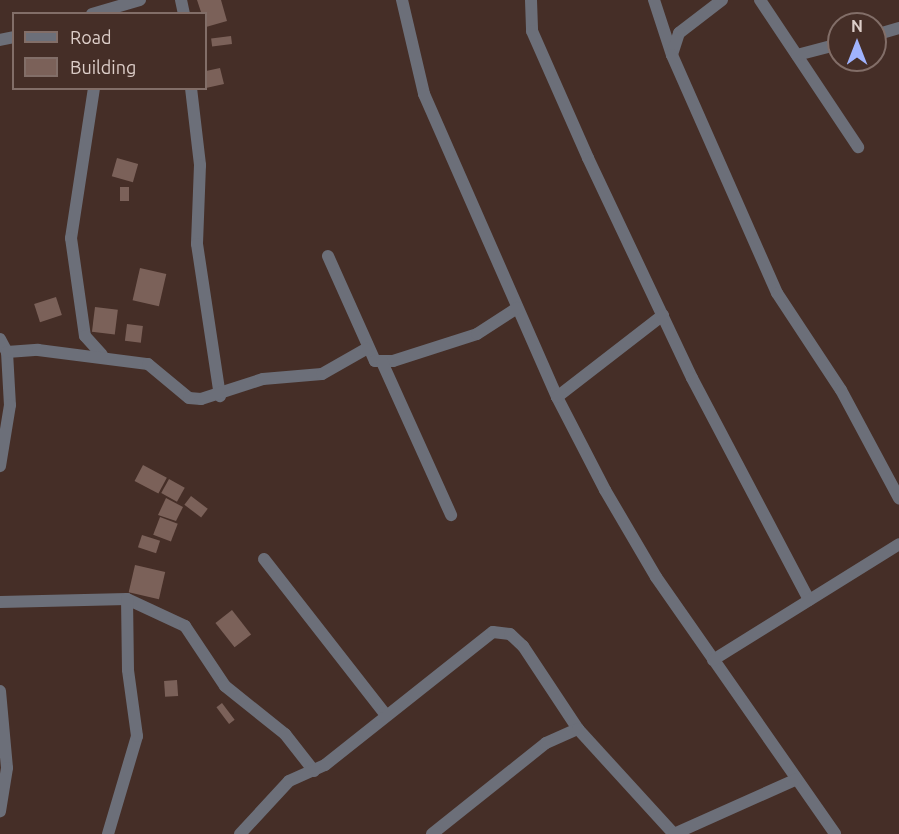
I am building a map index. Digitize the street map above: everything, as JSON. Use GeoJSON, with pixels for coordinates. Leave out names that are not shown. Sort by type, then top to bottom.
{"type":"FeatureCollection","features":[{"type":"Feature","properties":{"kind":"street"},"geometry":{"type":"LineString","coordinates":[[99,12],[140,0]]}},
{"type":"Feature","properties":{"kind":"street"},"geometry":{"type":"LineString","coordinates":[[402,0],[424,94],[557,397],[656,577],[795,780],[835,834]]}},
{"type":"Feature","properties":{"kind":"street"},"geometry":{"type":"LineString","coordinates":[[531,0],[532,32],[663,315],[809,600]]}},
{"type":"Feature","properties":{"kind":"street"},"geometry":{"type":"LineString","coordinates":[[654,0],[672,55],[777,293],[841,390],[899,498]]}},
{"type":"Feature","properties":{"kind":"street"},"geometry":{"type":"LineString","coordinates":[[672,55],[679,33],[722,0]]}},
{"type":"Feature","properties":{"kind":"street"},"geometry":{"type":"LineString","coordinates":[[760,0],[858,147]]}},
{"type":"Feature","properties":{"kind":"street"},"geometry":{"type":"LineString","coordinates":[[797,55],[827,47]]}},
{"type":"Feature","properties":{"kind":"street"},"geometry":{"type":"LineString","coordinates":[[94,90],[71,238],[85,336],[102,355]]}},
{"type":"Feature","properties":{"kind":"street"},"geometry":{"type":"LineString","coordinates":[[190,90],[200,165],[198,244],[220,396]]}},
{"type":"Feature","properties":{"kind":"street"},"geometry":{"type":"LineString","coordinates":[[328,256],[366,349],[382,362],[451,515]]}},
{"type":"Feature","properties":{"kind":"street"},"geometry":{"type":"LineString","coordinates":[[382,362],[477,334],[517,308]]}},
{"type":"Feature","properties":{"kind":"street"},"geometry":{"type":"LineString","coordinates":[[557,397],[663,315]]}},
{"type":"Feature","properties":{"kind":"street"},"geometry":{"type":"LineString","coordinates":[[0,339],[7,352],[0,466]]}},
{"type":"Feature","properties":{"kind":"street"},"geometry":{"type":"LineString","coordinates":[[7,352],[102,355],[148,364],[189,398],[220,396],[263,379],[322,374],[366,349]]}},
{"type":"Feature","properties":{"kind":"street"},"geometry":{"type":"LineString","coordinates":[[713,660],[899,544]]}},
{"type":"Feature","properties":{"kind":"street"},"geometry":{"type":"LineString","coordinates":[[264,559],[385,714]]}},
{"type":"Feature","properties":{"kind":"street"},"geometry":{"type":"LineString","coordinates":[[0,602],[128,599],[185,626],[225,686],[285,734],[314,771]]}},
{"type":"Feature","properties":{"kind":"street"},"geometry":{"type":"LineString","coordinates":[[108,834],[138,736],[128,670],[128,599]]}},
{"type":"Feature","properties":{"kind":"street"},"geometry":{"type":"LineString","coordinates":[[240,834],[289,781],[314,771],[385,714],[418,694],[493,632],[510,634],[523,646],[578,729],[674,834],[795,780]]}},
{"type":"Feature","properties":{"kind":"street"},"geometry":{"type":"LineString","coordinates":[[0,691],[7,768],[0,811]]}},
{"type":"Feature","properties":{"kind":"street"},"geometry":{"type":"LineString","coordinates":[[432,834],[546,742],[578,729]]}},
{"type":"Feature","properties":{"kind":"building"},"geometry":{"type":"Polygon","coordinates":[[[197,0],[221,0],[227,21],[207,27],[207,12],[201,12],[197,0]]]}},
{"type":"Feature","properties":{"kind":"building"},"geometry":{"type":"Polygon","coordinates":[[[231,36],[232,44],[212,46],[211,38],[231,36]]]}},
{"type":"Feature","properties":{"kind":"building"},"geometry":{"type":"Polygon","coordinates":[[[220,68],[224,84],[207,88],[207,71],[220,68]]]}},
{"type":"Feature","properties":{"kind":"building"},"geometry":{"type":"Polygon","coordinates":[[[117,158],[138,164],[133,182],[112,176],[117,158]]]}},
{"type":"Feature","properties":{"kind":"building"},"geometry":{"type":"Polygon","coordinates":[[[120,187],[129,187],[129,201],[120,201],[120,187]]]}},
{"type":"Feature","properties":{"kind":"building"},"geometry":{"type":"Polygon","coordinates":[[[140,268],[166,274],[159,306],[133,300],[140,268]]]}},
{"type":"Feature","properties":{"kind":"building"},"geometry":{"type":"Polygon","coordinates":[[[56,297],[62,315],[40,322],[34,304],[56,297]]]}},
{"type":"Feature","properties":{"kind":"building"},"geometry":{"type":"Polygon","coordinates":[[[95,307],[118,310],[115,335],[92,332],[95,307]]]}},
{"type":"Feature","properties":{"kind":"building"},"geometry":{"type":"Polygon","coordinates":[[[127,324],[143,326],[141,343],[125,341],[127,324]]]}},
{"type":"Feature","properties":{"kind":"building"},"geometry":{"type":"Polygon","coordinates":[[[143,465],[167,478],[158,494],[135,481],[143,465]]]}},
{"type":"Feature","properties":{"kind":"building"},"geometry":{"type":"Polygon","coordinates":[[[169,479],[185,488],[177,502],[161,493],[169,479]]]}},
{"type":"Feature","properties":{"kind":"building"},"geometry":{"type":"Polygon","coordinates":[[[191,496],[208,509],[201,517],[184,505],[191,496]]]}},
{"type":"Feature","properties":{"kind":"building"},"geometry":{"type":"Polygon","coordinates":[[[166,498],[183,507],[176,521],[158,515],[166,498]]]}},
{"type":"Feature","properties":{"kind":"building"},"geometry":{"type":"Polygon","coordinates":[[[160,517],[178,524],[171,542],[153,535],[160,517]]]}},
{"type":"Feature","properties":{"kind":"building"},"geometry":{"type":"Polygon","coordinates":[[[142,535],[160,541],[156,553],[138,547],[142,535]]]}},
{"type":"Feature","properties":{"kind":"building"},"geometry":{"type":"Polygon","coordinates":[[[135,565],[165,572],[159,599],[129,592],[135,565]]]}},
{"type":"Feature","properties":{"kind":"building"},"geometry":{"type":"Polygon","coordinates":[[[232,610],[251,634],[235,647],[215,623],[232,610]]]}},
{"type":"Feature","properties":{"kind":"building"},"geometry":{"type":"Polygon","coordinates":[[[177,680],[178,696],[165,697],[164,681],[177,680]]]}},
{"type":"Feature","properties":{"kind":"building"},"geometry":{"type":"Polygon","coordinates":[[[222,703],[235,720],[229,724],[216,707],[222,703]]]}}]}
